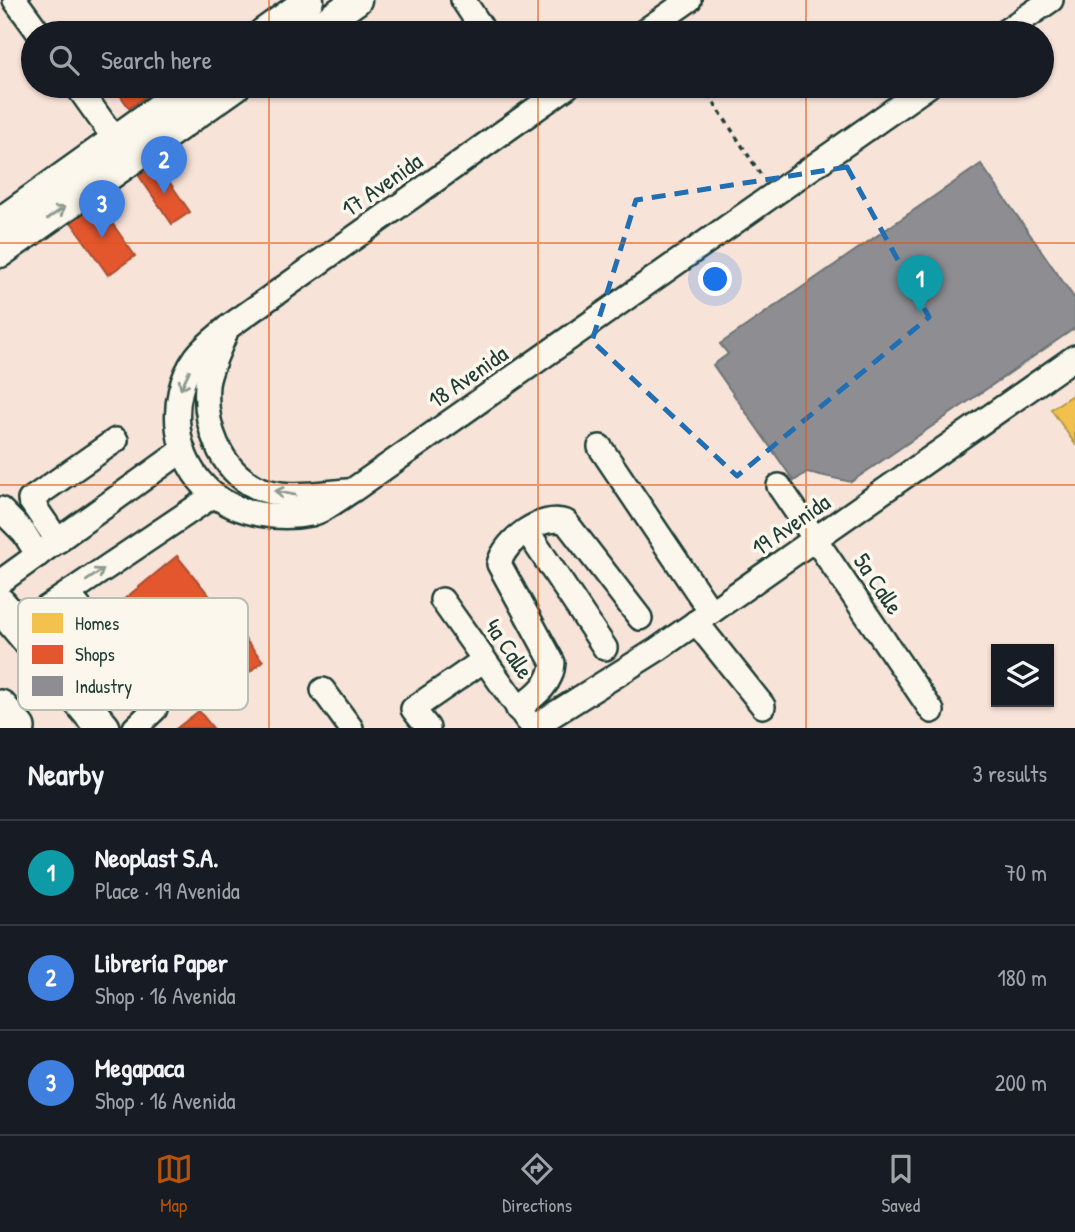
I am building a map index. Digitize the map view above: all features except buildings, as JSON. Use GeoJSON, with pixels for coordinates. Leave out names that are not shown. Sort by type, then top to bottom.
{"type":"FeatureCollection","features":[{"type":"Feature","properties":{"kind":"highway"},"geometry":{"type":"LineString","coordinates":[[0,707],[18,728]]}},
{"type":"Feature","properties":{"kind":"highway"},"geometry":{"type":"LineString","coordinates":[[88,710],[103,728]]}},
{"type":"Feature","properties":{"kind":"main road"},"geometry":{"type":"LineString","coordinates":[[280,21],[309,0]]}},
{"type":"Feature","properties":{"kind":"main road"},"geometry":{"type":"LineString","coordinates":[[327,21],[357,0]]}},
{"type":"Feature","properties":{"kind":"main road"},"geometry":{"type":"LineString","coordinates":[[0,253],[122,150],[177,98]]}},
{"type":"Feature","properties":{"kind":"main road"},"geometry":{"type":"LineString","coordinates":[[0,222],[215,98]]}},
{"type":"Feature","properties":{"kind":"street"},"geometry":{"type":"LineString","coordinates":[[15,0],[30,21]]}},
{"type":"Feature","properties":{"kind":"street"},"geometry":{"type":"LineString","coordinates":[[463,0],[477,21]]}},
{"type":"Feature","properties":{"kind":"street"},"geometry":{"type":"LineString","coordinates":[[659,21],[689,0]]}},
{"type":"Feature","properties":{"kind":"street"},"geometry":{"type":"LineString","coordinates":[[1020,21],[1051,0]]}},
{"type":"Feature","properties":{"kind":"street"},"geometry":{"type":"LineString","coordinates":[[85,98],[122,150]]}},
{"type":"Feature","properties":{"kind":"street","name":"17 Avenida"},"geometry":{"type":"LineString","coordinates":[[214,495],[196,476],[183,450],[176,424],[179,394],[196,358],[227,328],[551,98]]}},
{"type":"Feature","properties":{"kind":"street","name":"18 Avenida"},"geometry":{"type":"LineString","coordinates":[[214,495],[241,508],[273,517],[313,514],[353,490],[911,98]]}},
{"type":"Feature","properties":{"kind":"street"},"geometry":{"type":"LineString","coordinates":[[227,328],[207,384],[209,425],[224,461],[256,487],[297,495],[353,490]]}},
{"type":"Feature","properties":{"kind":"street","name":"19 Avenida"},"geometry":{"type":"LineString","coordinates":[[533,728],[621,674],[1075,357]]}},
{"type":"Feature","properties":{"kind":"street"},"geometry":{"type":"LineString","coordinates":[[58,541],[30,500],[116,440]]}},
{"type":"Feature","properties":{"kind":"street"},"geometry":{"type":"LineString","coordinates":[[600,447],[704,617],[763,706]]}},
{"type":"Feature","properties":{"kind":"street"},"geometry":{"type":"LineString","coordinates":[[0,582],[183,450]]}},
{"type":"Feature","properties":{"kind":"street","name":"5a Calle"},"geometry":{"type":"LineString","coordinates":[[779,486],[932,711]]}},
{"type":"Feature","properties":{"kind":"street"},"geometry":{"type":"LineString","coordinates":[[57,598],[68,594],[214,495]]}},
{"type":"Feature","properties":{"kind":"street"},"geometry":{"type":"LineString","coordinates":[[0,509],[24,533],[38,555]]}},
{"type":"Feature","properties":{"kind":"street"},"geometry":{"type":"LineString","coordinates":[[518,709],[543,688],[550,678],[553,663],[500,571],[501,555],[527,531],[547,519],[566,522],[640,618]]}},
{"type":"Feature","properties":{"kind":"street"},"geometry":{"type":"LineString","coordinates":[[527,531],[605,648]]}},
{"type":"Feature","properties":{"kind":"street"},"geometry":{"type":"LineString","coordinates":[[68,594],[71,598]]}},
{"type":"Feature","properties":{"kind":"street","name":"4a Calle"},"geometry":{"type":"LineString","coordinates":[[442,600],[533,728]]}},
{"type":"Feature","properties":{"kind":"street"},"geometry":{"type":"LineString","coordinates":[[428,728],[413,709],[484,660]]}},
{"type":"Feature","properties":{"kind":"street"},"geometry":{"type":"LineString","coordinates":[[323,690],[351,728]]}},
{"type":"Feature","properties":{"kind":"street"},"geometry":{"type":"LineString","coordinates":[[135,728],[154,710]]}},
{"type":"Feature","properties":{"kind":"path"},"geometry":{"type":"LineString","coordinates":[[711,98],[774,194]]}},
{"type":"Feature","properties":{"kind":"highlighted area"},"geometry":{"type":"Polygon","coordinates":[[[847,167],[929,317],[737,476],[592,341],[636,200],[847,167]]]}},
{"type":"Feature","properties":{"kind":"place","name":"Librería Paper"},"geometry":{"type":"Point","coordinates":[164,194]}},
{"type":"Feature","properties":{"kind":"place","name":"Megapaca"},"geometry":{"type":"Point","coordinates":[102,238]}},
{"type":"Feature","properties":{"kind":"place","name":"Neoplast S.A."},"geometry":{"type":"Point","coordinates":[920,313]}}]}
